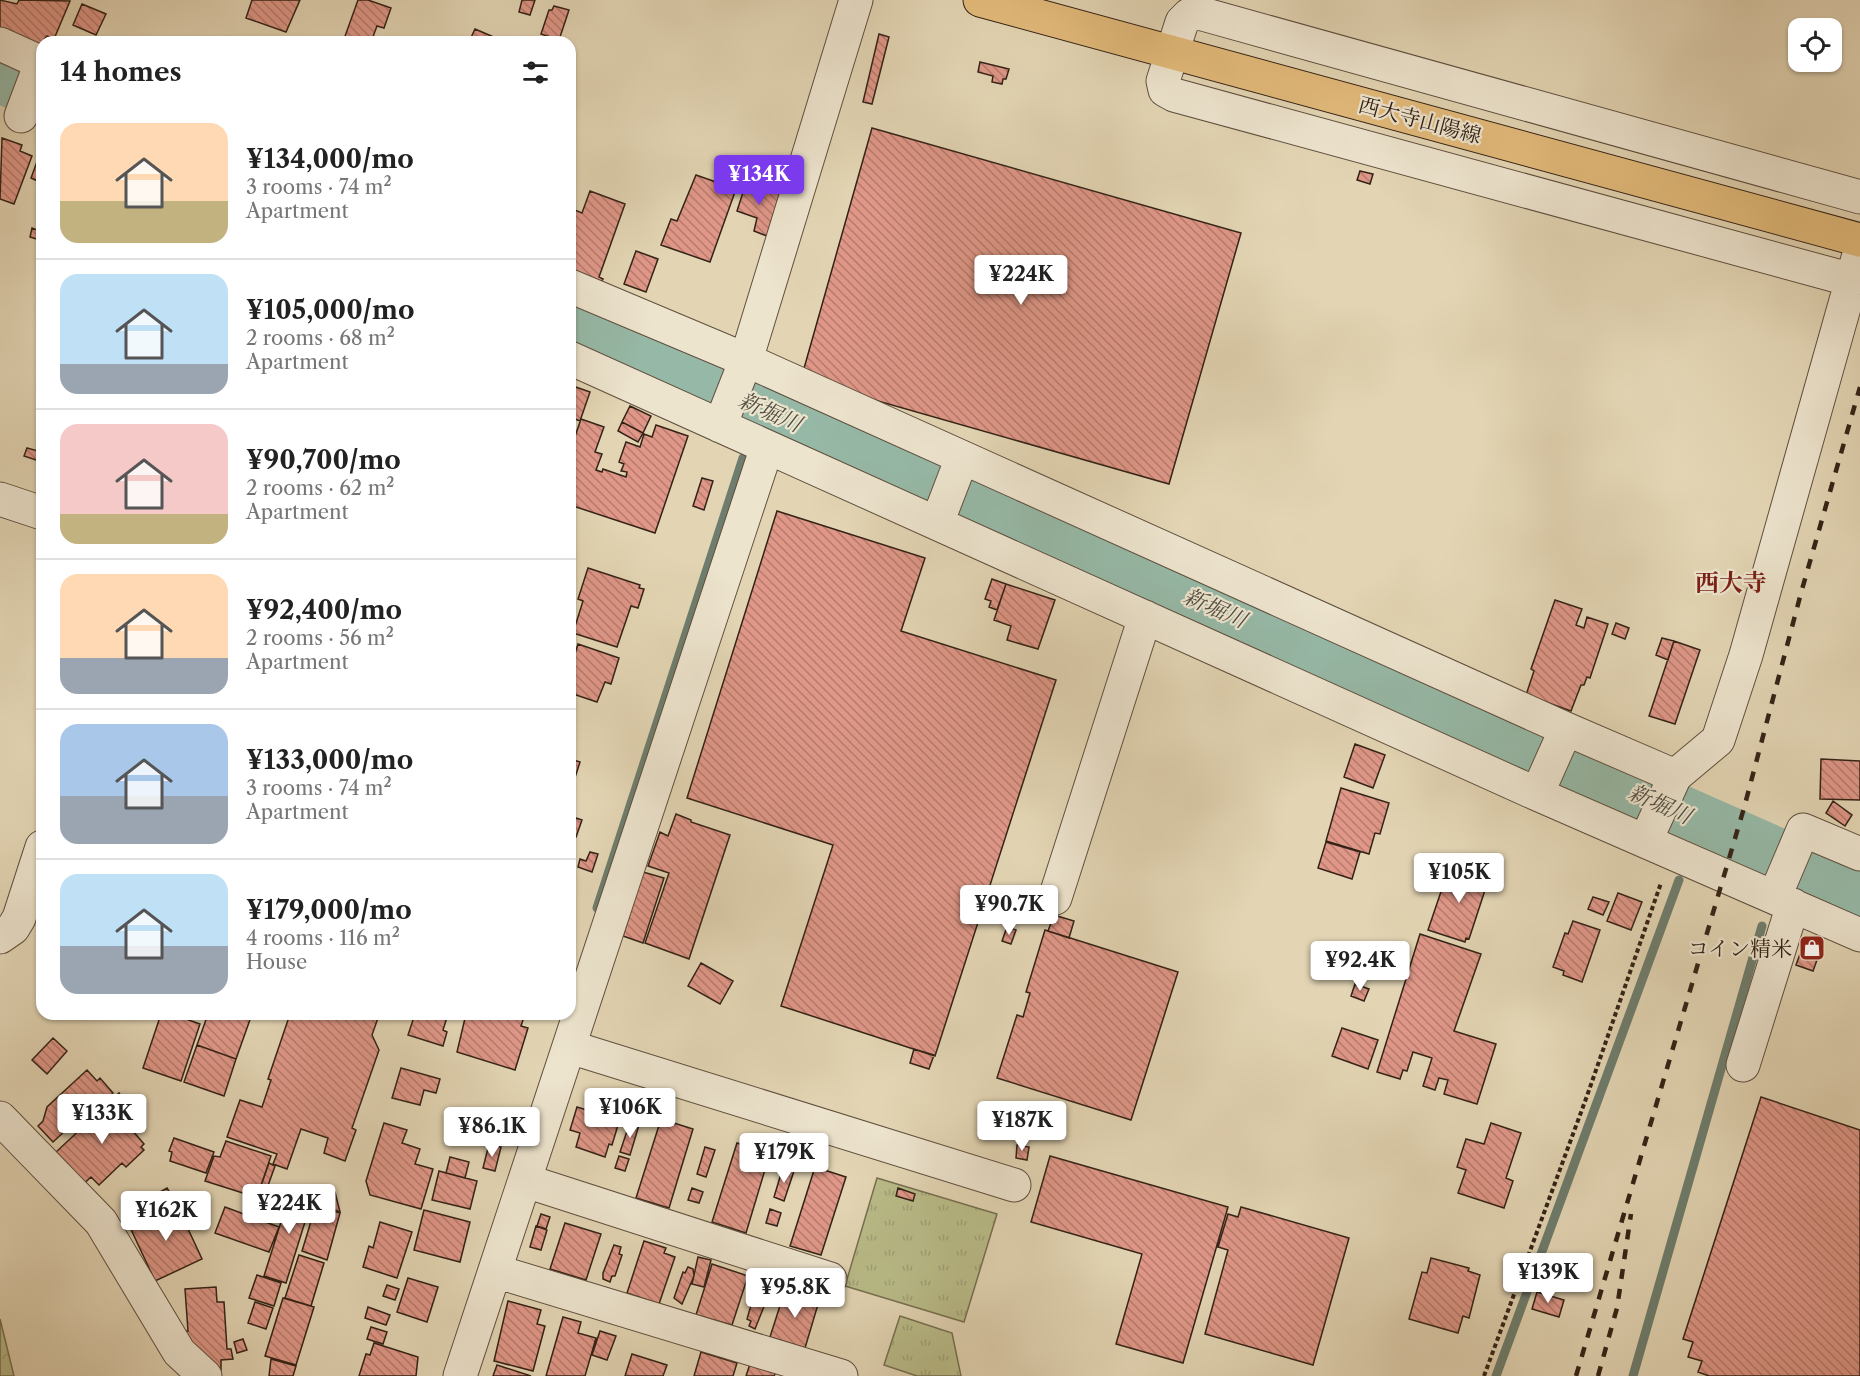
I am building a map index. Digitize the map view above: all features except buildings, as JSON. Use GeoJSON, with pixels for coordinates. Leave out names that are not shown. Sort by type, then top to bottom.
{"type":"FeatureCollection","features":[{"type":"Feature","properties":{"kind":"main road","name":"西大寺山陽線"},"geometry":{"type":"LineString","coordinates":[[980,0],[1860,240]]}},
{"type":"Feature","properties":{"kind":"street"},"geometry":{"type":"LineString","coordinates":[[722,419],[743,368],[856,0]]}},
{"type":"Feature","properties":{"kind":"street"},"geometry":{"type":"LineString","coordinates":[[1657,840],[1673,780],[1718,740],[1749,644],[1856,265],[1174,95],[1165,90],[1163,81],[1182,22],[1189,15],[1199,13],[1860,197]]}},
{"type":"Feature","properties":{"kind":"street"},"geometry":{"type":"LineString","coordinates":[[0,44],[36,64]]}},
{"type":"Feature","properties":{"kind":"street"},"geometry":{"type":"LineString","coordinates":[[22,114],[36,77]]}},
{"type":"Feature","properties":{"kind":"street"},"geometry":{"type":"LineString","coordinates":[[576,289],[743,368],[960,463],[1563,735],[1673,780]]}},
{"type":"Feature","properties":{"kind":"street"},"geometry":{"type":"LineString","coordinates":[[576,360],[722,419],[768,447],[939,516],[1145,617],[1783,894],[1860,935]]}},
{"type":"Feature","properties":{"kind":"street"},"geometry":{"type":"LineString","coordinates":[[460,1376],[768,447]]}},
{"type":"Feature","properties":{"kind":"street"},"geometry":{"type":"LineString","coordinates":[[939,516],[960,463]]}},
{"type":"Feature","properties":{"kind":"street"},"geometry":{"type":"LineString","coordinates":[[0,499],[36,511]]}},
{"type":"Feature","properties":{"kind":"street"},"geometry":{"type":"LineString","coordinates":[[1055,898],[1145,617]]}},
{"type":"Feature","properties":{"kind":"street"},"geometry":{"type":"LineString","coordinates":[[1540,788],[1563,735]]}},
{"type":"Feature","properties":{"kind":"street"},"geometry":{"type":"LineString","coordinates":[[1743,1065],[1783,894],[1803,830],[1860,854]]}},
{"type":"Feature","properties":{"kind":"street"},"geometry":{"type":"LineString","coordinates":[[0,937],[13,927],[19,918],[36,866]]}},
{"type":"Feature","properties":{"kind":"street"},"geometry":{"type":"LineString","coordinates":[[570,1047],[1014,1185]]}},
{"type":"Feature","properties":{"kind":"street"},"geometry":{"type":"LineString","coordinates":[[0,1118],[101,1222],[179,1352],[205,1376]]}},
{"type":"Feature","properties":{"kind":"street"},"geometry":{"type":"LineString","coordinates":[[525,1181],[830,1279]]}},
{"type":"Feature","properties":{"kind":"street"},"geometry":{"type":"LineString","coordinates":[[495,1270],[841,1376]]}},
{"type":"Feature","properties":{"kind":"path"},"geometry":{"type":"LineString","coordinates":[[1484,1376],[1591,1085],[1657,840]]}},
{"type":"Feature","properties":{"kind":"green space"},"geometry":{"type":"Polygon","coordinates":[[[877,1178],[997,1214],[964,1322],[845,1286],[877,1178]]]}},
{"type":"Feature","properties":{"kind":"green space"},"geometry":{"type":"Polygon","coordinates":[[[900,1316],[952,1333],[961,1376],[917,1376],[884,1365],[900,1316]]]}},
{"type":"Feature","properties":{"kind":"green space"},"geometry":{"type":"Polygon","coordinates":[[[0,1319],[14,1376],[0,1376],[0,1319]]]}},
{"type":"Feature","properties":{"kind":"waterway","name":"新堀川"},"geometry":{"type":"LineString","coordinates":[[0,74],[36,90]]}},
{"type":"Feature","properties":{"kind":"waterway","name":"新堀川"},"geometry":{"type":"LineString","coordinates":[[576,327],[1860,893]]}},
{"type":"Feature","properties":{"kind":"waterway"},"geometry":{"type":"LineString","coordinates":[[597,908],[743,458]]}},
{"type":"Feature","properties":{"kind":"waterway"},"geometry":{"type":"LineString","coordinates":[[1694,840],[1701,822]]}},
{"type":"Feature","properties":{"kind":"waterway"},"geometry":{"type":"LineString","coordinates":[[1496,1376],[1679,880]]}},
{"type":"Feature","properties":{"kind":"waterway"},"geometry":{"type":"LineString","coordinates":[[1633,1376],[1762,926]]}},
{"type":"Feature","properties":{"kind":"railway"},"geometry":{"type":"LineString","coordinates":[[1576,1376],[1744,808],[1801,593],[1860,387]]}},
{"type":"Feature","properties":{"kind":"railway"},"geometry":{"type":"LineString","coordinates":[[1598,1376],[1617,1308],[1631,1214]]}},
{"type":"Feature","properties":{"kind":"place","name":"コイン精米"},"geometry":{"type":"Point","coordinates":[1812,948]}},
{"type":"Feature","properties":{"kind":"district","name":"西大寺"},"geometry":{"type":"Point","coordinates":[1731,582]}}]}
